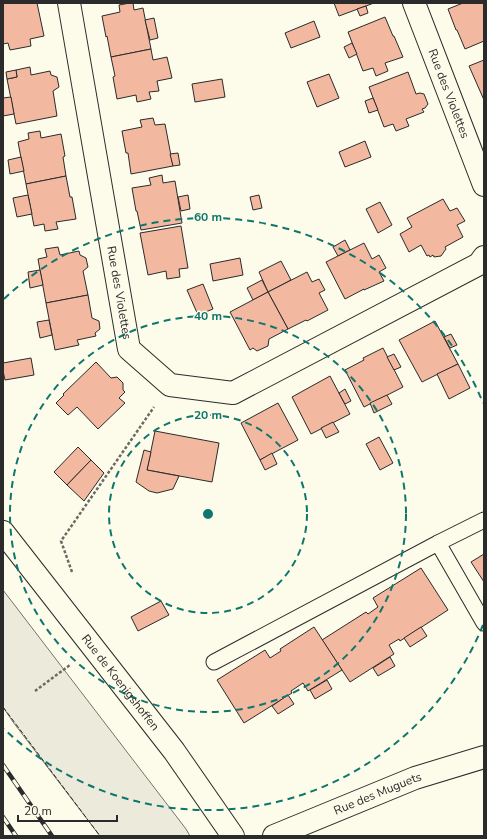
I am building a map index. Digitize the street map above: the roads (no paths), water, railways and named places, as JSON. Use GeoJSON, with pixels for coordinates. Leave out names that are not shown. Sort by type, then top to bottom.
{"type":"FeatureCollection","features":[{"type":"Feature","properties":{"kind":"street","name":"Rue des Violettes"},"geometry":{"type":"LineString","coordinates":[[69,3],[129,349],[170,385],[233,393],[482,264]]}},
{"type":"Feature","properties":{"kind":"street","name":"Rue des Violettes"},"geometry":{"type":"LineString","coordinates":[[414,3],[484,185]]}},
{"type":"Feature","properties":{"kind":"street","name":"Rue de Koenigshoffen"},"geometry":{"type":"LineString","coordinates":[[3,532],[174,751],[233,836]]}},
{"type":"Feature","properties":{"kind":"street","name":"Rue des Muguets"},"geometry":{"type":"LineString","coordinates":[[274,836],[415,778],[484,757]]}},
{"type":"Feature","properties":{"kind":"lane"},"geometry":{"type":"LineString","coordinates":[[214,662],[484,520]]}},
{"type":"Feature","properties":{"kind":"lane"},"geometry":{"type":"LineString","coordinates":[[438,543],[484,623]]}},
{"type":"Feature","properties":{"kind":"railway"},"geometry":{"type":"LineString","coordinates":[[3,765],[52,836]]}},
{"type":"Feature","properties":{"kind":"railway"},"geometry":{"type":"LineString","coordinates":[[3,817],[16,836]]}}]}
